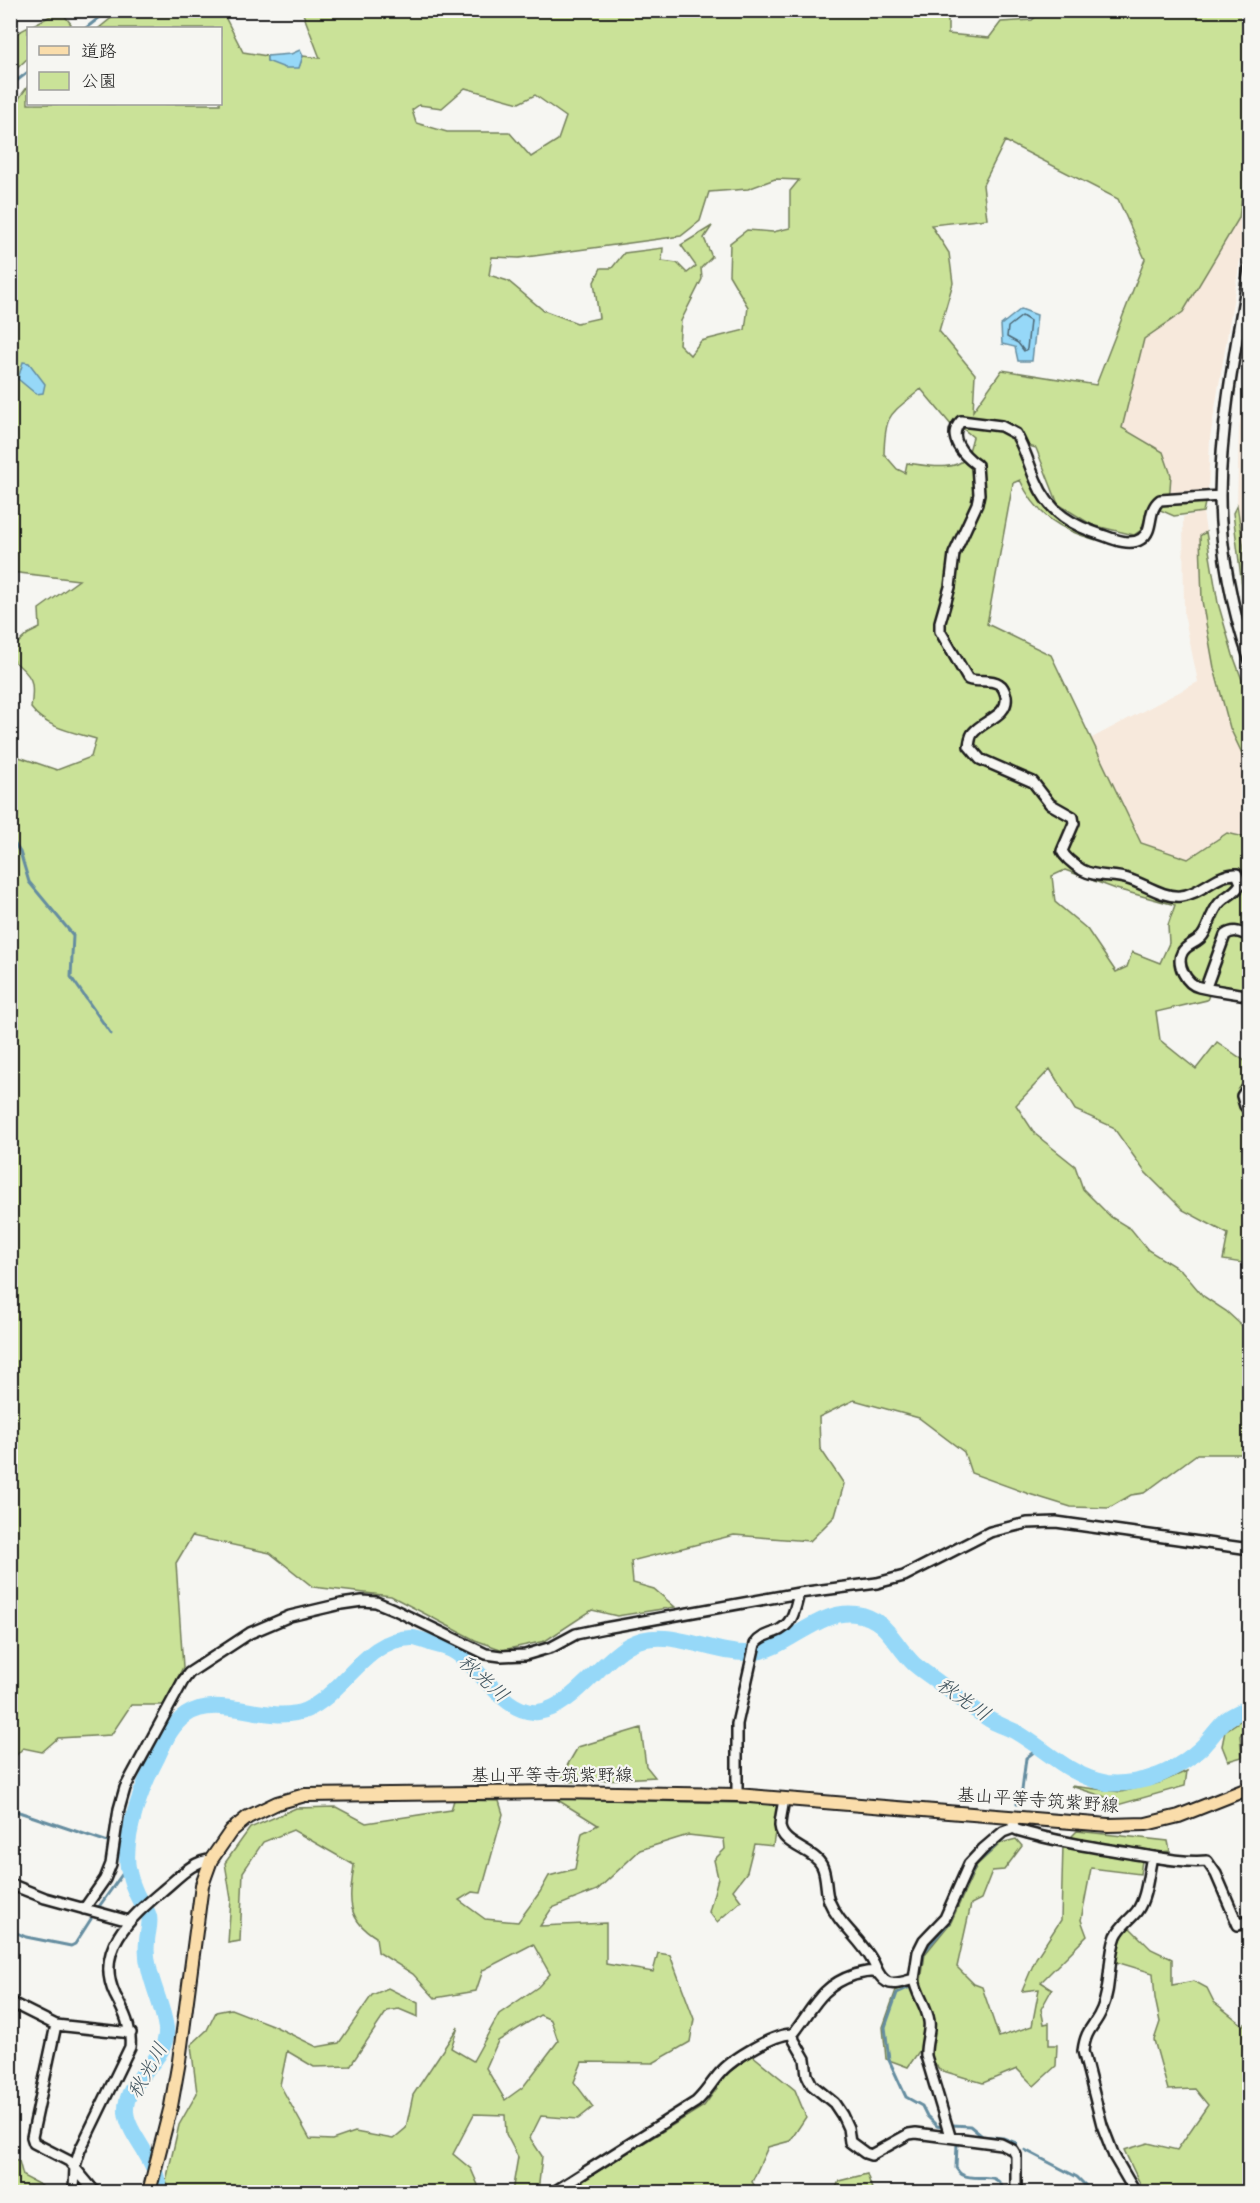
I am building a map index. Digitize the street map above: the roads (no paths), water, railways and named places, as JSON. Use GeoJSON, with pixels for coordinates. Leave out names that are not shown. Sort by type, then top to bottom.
{"type":"FeatureCollection","features":[{"type":"Feature","properties":{"kind":"main road","name":"基山平等寺筑紫野線"},"geometry":{"type":"LineString","coordinates":[[149,2191],[179,2061],[202,1885],[212,1860],[231,1831],[248,1817],[277,1803],[305,1796],[545,1792],[737,1795],[1014,1823],[1108,1825],[1146,1824],[1179,1816],[1250,1788]]}},
{"type":"Feature","properties":{"kind":"street"},"geometry":{"type":"LineString","coordinates":[[1250,264],[1224,416],[1220,496],[1221,524],[1230,585],[1250,661]]}},
{"type":"Feature","properties":{"kind":"street"},"geometry":{"type":"LineString","coordinates":[[1220,496],[1160,500],[1152,508],[1149,528],[1143,538],[1128,542],[1105,536],[1068,522],[1047,503],[1036,483],[1016,434],[1000,426],[961,420],[956,426],[955,434],[958,445],[966,457],[977,465],[979,494],[975,511],[954,554],[950,587],[940,622],[940,631],[968,679],[975,682],[998,683],[1003,687],[1006,695],[1006,705],[1002,711],[974,732],[969,746],[980,759],[1033,782],[1050,804],[1073,817],[1074,823],[1062,851],[1064,856],[1082,870],[1093,874],[1127,878],[1168,895],[1181,896],[1195,892],[1230,873],[1237,874],[1241,884],[1239,888],[1219,903],[1197,943],[1186,947],[1182,953],[1182,970],[1189,981],[1197,987],[1250,996]]}},
{"type":"Feature","properties":{"kind":"street"},"geometry":{"type":"LineString","coordinates":[[1206,987],[1225,935],[1230,931],[1239,931],[1250,936]]}},
{"type":"Feature","properties":{"kind":"street"},"geometry":{"type":"LineString","coordinates":[[1250,1084],[1242,1096],[1245,1106],[1250,1111]]}},
{"type":"Feature","properties":{"kind":"street"},"geometry":{"type":"LineString","coordinates":[[84,1909],[105,1879],[111,1863],[119,1809],[126,1788],[183,1681],[189,1673],[250,1633],[290,1617],[341,1604],[376,1602],[486,1654],[525,1655],[543,1650],[576,1634],[799,1593],[877,1583],[904,1576],[973,1539],[990,1532],[1027,1523],[1056,1521],[1250,1549]]}},
{"type":"Feature","properties":{"kind":"street"},"geometry":{"type":"LineString","coordinates":[[737,1795],[737,1724],[755,1644],[760,1638],[780,1631],[789,1624],[799,1593]]}},
{"type":"Feature","properties":{"kind":"street"},"geometry":{"type":"LineString","coordinates":[[784,1798],[780,1826],[783,1834],[793,1844],[817,1857],[824,1869],[828,1899],[837,1918],[859,1940],[874,1963],[877,1973]]}},
{"type":"Feature","properties":{"kind":"street"},"geometry":{"type":"LineString","coordinates":[[950,2136],[926,2056],[925,2043],[929,2019],[915,1990],[914,1979],[918,1952],[924,1940],[945,1918],[969,1864],[1014,1823],[1027,1833],[1069,1842],[1152,1857],[1207,1861],[1216,1874],[1238,1924],[1250,1920]]}},
{"type":"Feature","properties":{"kind":"street"},"geometry":{"type":"LineString","coordinates":[[1135,2193],[1114,2156],[1102,2125],[1083,2051],[1084,2038],[1101,2013],[1105,2001],[1117,1934],[1142,1901],[1152,1857]]}},
{"type":"Feature","properties":{"kind":"street"},"geometry":{"type":"LineString","coordinates":[[74,2193],[75,2166],[80,2151],[130,2047],[131,2033],[126,2017],[110,1984],[109,1958],[115,1944],[133,1917],[202,1860],[212,1860]]}},
{"type":"Feature","properties":{"kind":"street"},"geometry":{"type":"LineString","coordinates":[[10,1884],[45,1898],[84,1909],[133,1917]]}},
{"type":"Feature","properties":{"kind":"street"},"geometry":{"type":"LineString","coordinates":[[914,1979],[892,1984],[870,1970],[832,1985],[813,2004],[793,2034],[805,2059],[807,2075],[812,2085],[834,2103],[848,2128],[850,2142],[865,2153],[871,2155],[909,2134],[916,2133],[1001,2144],[1013,2150],[1016,2155],[1016,2193]]}},
{"type":"Feature","properties":{"kind":"street"},"geometry":{"type":"LineString","coordinates":[[10,2002],[56,2025],[131,2033]]}},
{"type":"Feature","properties":{"kind":"street"},"geometry":{"type":"LineString","coordinates":[[56,2025],[32,2137],[34,2143],[39,2147],[75,2166],[95,2193]]}},
{"type":"Feature","properties":{"kind":"street"},"geometry":{"type":"LineString","coordinates":[[554,2193],[560,2187],[696,2102],[706,2093],[721,2071],[768,2039],[784,2033],[793,2034]]}},
{"type":"Feature","properties":{"kind":"water"},"geometry":{"type":"Polygon","coordinates":[[[300,50],[303,56],[299,68],[285,68],[267,61],[267,56],[291,54],[300,50]]]}},
{"type":"Feature","properties":{"kind":"water"},"geometry":{"type":"Polygon","coordinates":[[[1021,309],[1037,315],[1032,361],[1018,361],[1015,347],[1002,344],[1001,325],[1021,309]]]}},
{"type":"Feature","properties":{"kind":"water"},"geometry":{"type":"Polygon","coordinates":[[[23,362],[29,363],[45,384],[43,393],[36,394],[18,379],[23,362]]]}},
{"type":"Feature","properties":{"kind":"waterway"},"geometry":{"type":"LineString","coordinates":[[87,27],[109,10]]}},
{"type":"Feature","properties":{"kind":"waterway"},"geometry":{"type":"LineString","coordinates":[[10,86],[27,73]]}},
{"type":"Feature","properties":{"kind":"waterway"},"geometry":{"type":"LineString","coordinates":[[10,837],[20,852],[29,882],[73,935],[71,977],[111,1034]]}},
{"type":"Feature","properties":{"kind":"waterway","name":"秋光川"},"geometry":{"type":"LineString","coordinates":[[161,2192],[154,2170],[130,2126],[126,2112],[127,2100],[132,2089],[161,2051],[166,2028],[148,1962],[149,1916],[138,1897],[128,1868],[128,1841],[145,1783],[162,1746],[181,1719],[199,1709],[229,1708],[276,1714],[292,1714],[306,1710],[320,1702],[356,1667],[382,1646],[397,1640],[413,1638],[452,1650],[465,1659],[504,1699],[526,1711],[538,1712],[550,1709],[562,1702],[618,1652],[643,1639],[673,1639],[720,1650],[750,1653],[777,1645],[815,1623],[842,1614],[856,1614],[875,1621],[889,1633],[914,1664],[979,1712],[1016,1732],[1071,1769],[1094,1780],[1107,1783],[1140,1781],[1171,1769],[1199,1750],[1226,1720],[1250,1707]]}},
{"type":"Feature","properties":{"kind":"waterway"},"geometry":{"type":"LineString","coordinates":[[1017,1804],[1022,1790],[1026,1758],[1039,1748]]}},
{"type":"Feature","properties":{"kind":"waterway"},"geometry":{"type":"LineString","coordinates":[[10,1809],[108,1842]]}},
{"type":"Feature","properties":{"kind":"waterway"},"geometry":{"type":"LineString","coordinates":[[918,1981],[924,1952],[949,1922],[975,1865],[1002,1840]]}},
{"type":"Feature","properties":{"kind":"waterway"},"geometry":{"type":"LineString","coordinates":[[121,1845],[129,1846]]}},
{"type":"Feature","properties":{"kind":"waterway"},"geometry":{"type":"LineString","coordinates":[[98,1908],[128,1866]]}},
{"type":"Feature","properties":{"kind":"waterway"},"geometry":{"type":"LineString","coordinates":[[10,1930],[26,1937],[71,1946],[75,1944],[91,1919]]}},
{"type":"Feature","properties":{"kind":"waterway"},"geometry":{"type":"LineString","coordinates":[[908,1988],[897,1993],[885,2027],[889,2060],[906,2097],[922,2106],[927,2116],[937,2126],[942,2127]]}},
{"type":"Feature","properties":{"kind":"waterway"},"geometry":{"type":"LineString","coordinates":[[952,2125],[970,2126],[982,2136],[1003,2138],[1016,2143]]}},
{"type":"Feature","properties":{"kind":"waterway"},"geometry":{"type":"LineString","coordinates":[[957,2144],[956,2168],[959,2172],[969,2177],[993,2178],[1001,2185],[1004,2192]]}},
{"type":"Feature","properties":{"kind":"waterway"},"geometry":{"type":"LineString","coordinates":[[1025,2150],[1077,2177],[1092,2192]]}}]}
